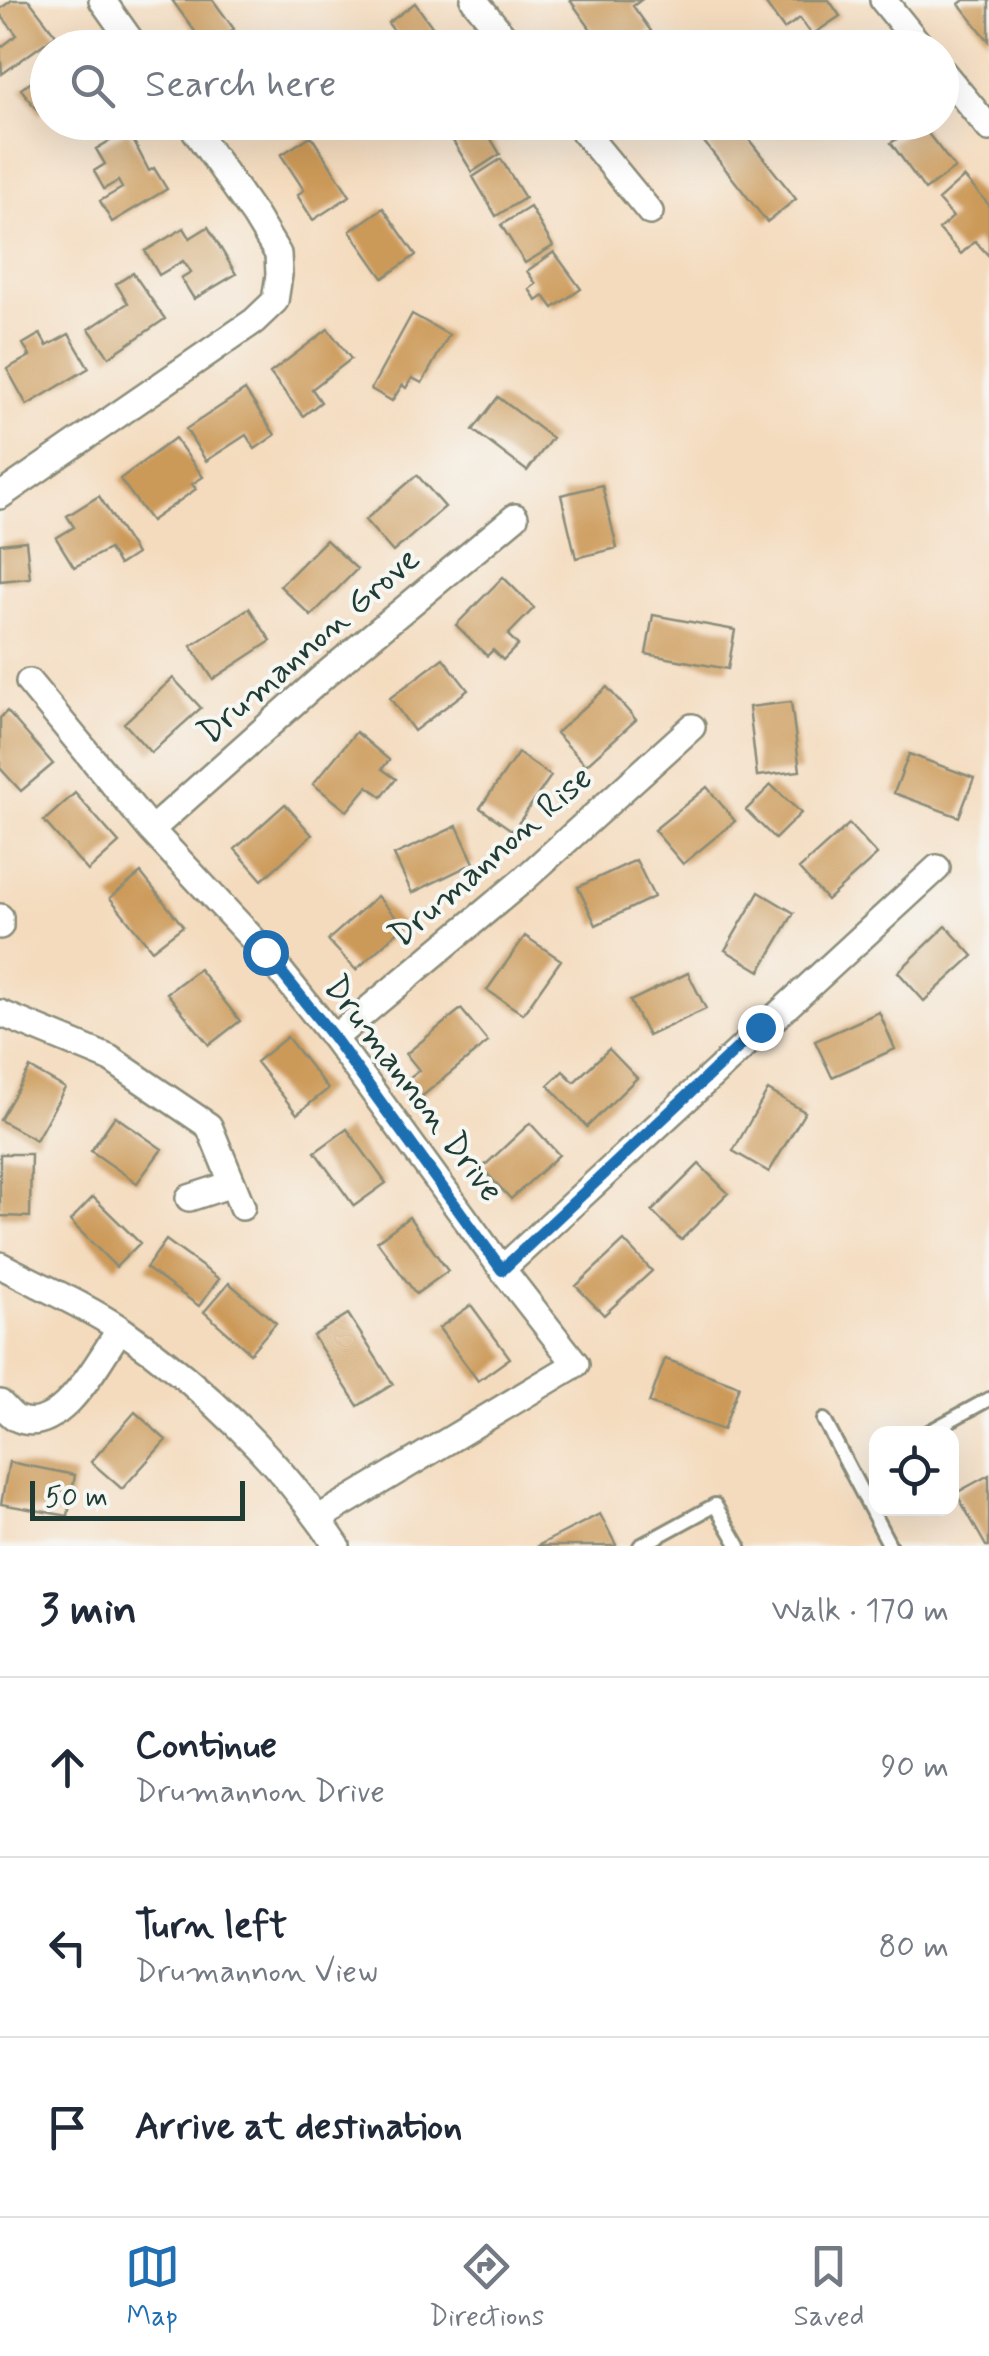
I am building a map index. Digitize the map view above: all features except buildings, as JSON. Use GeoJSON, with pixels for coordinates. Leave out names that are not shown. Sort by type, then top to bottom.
{"type":"FeatureCollection","features":[{"type":"Feature","properties":{"kind":"street"},"geometry":{"type":"LineString","coordinates":[[102,0],[123,30]]}},
{"type":"Feature","properties":{"kind":"street"},"geometry":{"type":"LineString","coordinates":[[474,0],[498,30]]}},
{"type":"Feature","properties":{"kind":"street"},"geometry":{"type":"LineString","coordinates":[[883,0],[907,30]]}},
{"type":"Feature","properties":{"kind":"street"},"geometry":{"type":"LineString","coordinates":[[959,91],[989,128]]}},
{"type":"Feature","properties":{"kind":"street"},"geometry":{"type":"LineString","coordinates":[[0,496],[254,321],[275,301],[278,254],[202,140]]}},
{"type":"Feature","properties":{"kind":"street"},"geometry":{"type":"LineString","coordinates":[[591,140],[650,212]]}},
{"type":"Feature","properties":{"kind":"street","name":"Drumannon Grove"},"geometry":{"type":"LineString","coordinates":[[152,830],[325,675],[515,516]]}},
{"type":"Feature","properties":{"kind":"street","name":"Drumannon Drive"},"geometry":{"type":"LineString","coordinates":[[29,682],[152,830],[265,952],[334,1038],[502,1270],[576,1364],[319,1518]]}},
{"type":"Feature","properties":{"kind":"street","name":"Drumannon Rise"},"geometry":{"type":"LineString","coordinates":[[334,1038],[522,880],[692,727]]}},
{"type":"Feature","properties":{"kind":"street"},"geometry":{"type":"LineString","coordinates":[[502,1270],[937,868]]}},
{"type":"Feature","properties":{"kind":"street"},"geometry":{"type":"LineString","coordinates":[[0,1014],[109,1058],[208,1126],[238,1196],[189,1198]]}},
{"type":"Feature","properties":{"kind":"street"},"geometry":{"type":"LineString","coordinates":[[0,1265],[120,1329],[223,1409],[319,1518],[337,1546]]}},
{"type":"Feature","properties":{"kind":"street"},"geometry":{"type":"LineString","coordinates":[[0,1403],[16,1419],[38,1423],[63,1410],[120,1329]]}},
{"type":"Feature","properties":{"kind":"lane"},"geometry":{"type":"LineString","coordinates":[[939,1426],[989,1398]]}},
{"type":"Feature","properties":{"kind":"lane"},"geometry":{"type":"LineString","coordinates":[[824,1420],[890,1546]]}},
{"type":"Feature","properties":{"kind":"lane"},"geometry":{"type":"LineString","coordinates":[[640,1546],[716,1506],[739,1546]]}},
{"type":"Feature","properties":{"kind":"route"},"geometry":{"type":"LineString","coordinates":[[265,952],[334,1038],[502,1270],[760,1027]]}}]}
